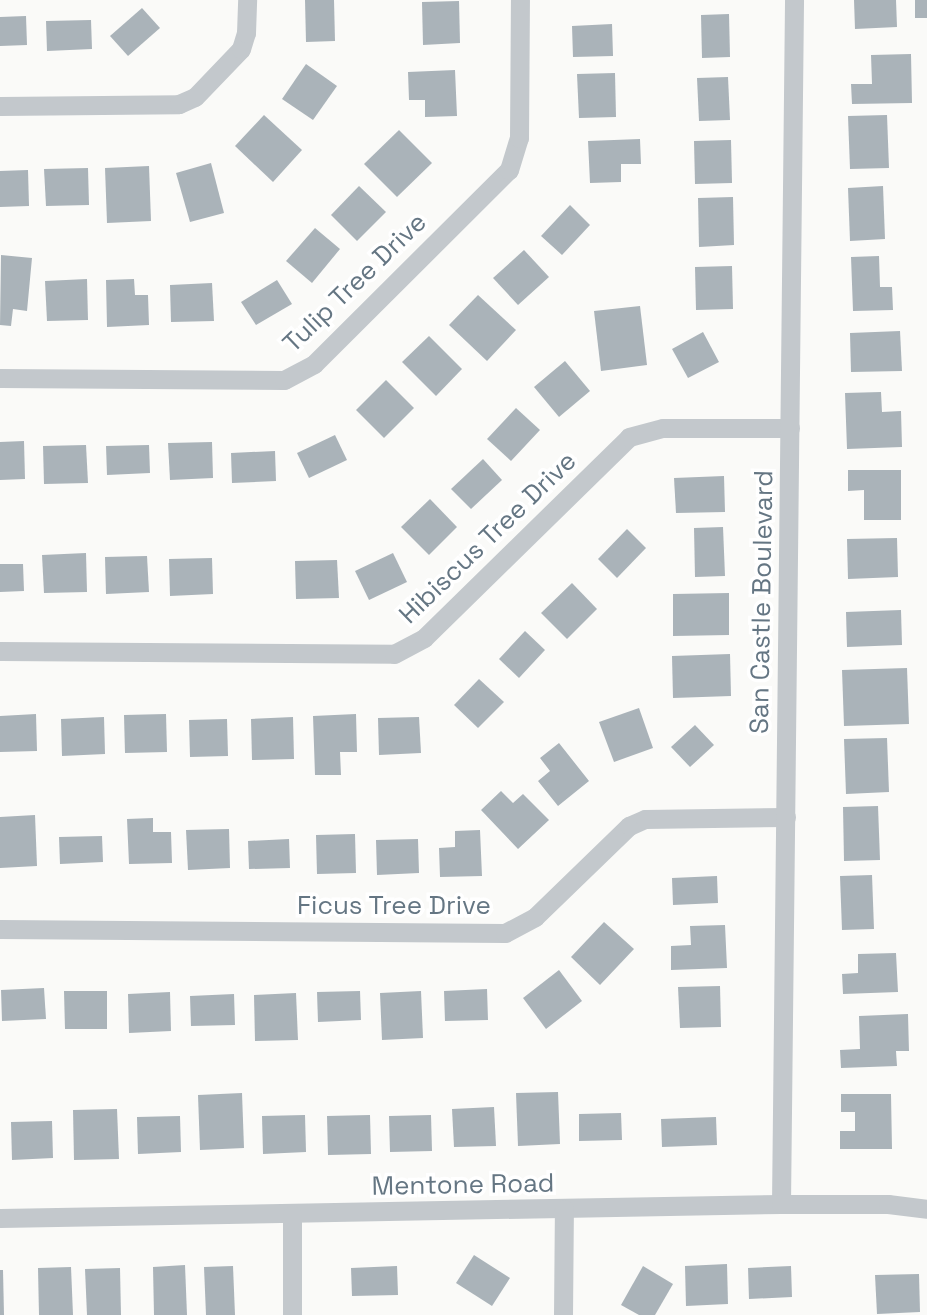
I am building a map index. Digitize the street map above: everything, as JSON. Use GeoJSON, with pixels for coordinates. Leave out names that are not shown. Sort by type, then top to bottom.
{"type":"FeatureCollection","features":[{"type":"Feature","properties":{"kind":"street"},"geometry":{"type":"LineString","coordinates":[[0,106],[179,104],[195,97],[241,49],[246,33],[247,0]]}},
{"type":"Feature","properties":{"kind":"street","name":"Tulip Tree Drive"},"geometry":{"type":"LineString","coordinates":[[0,378],[284,380],[314,364],[509,170],[519,138],[520,0]]}},
{"type":"Feature","properties":{"kind":"street","name":"San Castle Boulevard"},"geometry":{"type":"LineString","coordinates":[[781,1204],[794,0]]}},
{"type":"Feature","properties":{"kind":"street","name":"Hibiscus Tree Drive"},"geometry":{"type":"LineString","coordinates":[[0,651],[394,654],[424,638],[629,438],[663,428],[790,428]]}},
{"type":"Feature","properties":{"kind":"street","name":"Ficus Tree Drive"},"geometry":{"type":"LineString","coordinates":[[0,929],[505,933],[535,917],[629,826],[645,818],[786,817]]}},
{"type":"Feature","properties":{"kind":"street","name":"Mentone Road"},"geometry":{"type":"LineString","coordinates":[[0,1218],[292,1215],[781,1204],[888,1204],[927,1209]]}},
{"type":"Feature","properties":{"kind":"street"},"geometry":{"type":"LineString","coordinates":[[563,1315],[564,1209]]}},
{"type":"Feature","properties":{"kind":"street"},"geometry":{"type":"LineString","coordinates":[[292,1215],[292,1315]]}},
{"type":"Feature","properties":{"kind":"building"},"geometry":{"type":"Polygon","coordinates":[[[305,0],[334,0],[335,41],[306,42],[305,0]]]}},
{"type":"Feature","properties":{"kind":"building"},"geometry":{"type":"Polygon","coordinates":[[[854,0],[896,0],[897,27],[855,29],[854,0]]]}},
{"type":"Feature","properties":{"kind":"building"},"geometry":{"type":"Polygon","coordinates":[[[915,0],[927,0],[927,18],[915,18],[915,0]]]}},
{"type":"Feature","properties":{"kind":"building"},"geometry":{"type":"Polygon","coordinates":[[[459,1],[460,43],[423,45],[422,2],[459,1]]]}},
{"type":"Feature","properties":{"kind":"building"},"geometry":{"type":"Polygon","coordinates":[[[142,8],[160,28],[128,56],[110,36],[142,8]]]}},
{"type":"Feature","properties":{"kind":"building"},"geometry":{"type":"Polygon","coordinates":[[[729,14],[730,57],[702,58],[701,15],[729,14]]]}},
{"type":"Feature","properties":{"kind":"building"},"geometry":{"type":"Polygon","coordinates":[[[26,16],[27,45],[0,46],[0,17],[26,16]]]}},
{"type":"Feature","properties":{"kind":"building"},"geometry":{"type":"Polygon","coordinates":[[[91,20],[92,49],[47,51],[46,21],[91,20]]]}},
{"type":"Feature","properties":{"kind":"building"},"geometry":{"type":"Polygon","coordinates":[[[612,24],[613,56],[573,57],[572,26],[612,24]]]}},
{"type":"Feature","properties":{"kind":"building"},"geometry":{"type":"Polygon","coordinates":[[[911,54],[912,103],[852,104],[851,84],[872,84],[871,55],[911,54]]]}},
{"type":"Feature","properties":{"kind":"building"},"geometry":{"type":"Polygon","coordinates":[[[306,64],[337,86],[313,120],[282,99],[306,64]]]}},
{"type":"Feature","properties":{"kind":"building"},"geometry":{"type":"Polygon","coordinates":[[[455,70],[457,116],[425,117],[425,100],[409,100],[408,72],[455,70]]]}},
{"type":"Feature","properties":{"kind":"building"},"geometry":{"type":"Polygon","coordinates":[[[615,73],[616,117],[579,118],[577,74],[615,73]]]}},
{"type":"Feature","properties":{"kind":"building"},"geometry":{"type":"Polygon","coordinates":[[[728,77],[730,120],[699,121],[697,78],[728,77]]]}},
{"type":"Feature","properties":{"kind":"building"},"geometry":{"type":"Polygon","coordinates":[[[264,115],[302,150],[273,182],[235,146],[264,115]]]}},
{"type":"Feature","properties":{"kind":"building"},"geometry":{"type":"Polygon","coordinates":[[[887,115],[889,168],[850,169],[848,116],[887,115]]]}},
{"type":"Feature","properties":{"kind":"building"},"geometry":{"type":"Polygon","coordinates":[[[399,130],[432,163],[397,197],[364,164],[399,130]]]}},
{"type":"Feature","properties":{"kind":"building"},"geometry":{"type":"Polygon","coordinates":[[[640,139],[641,164],[621,164],[621,182],[590,183],[588,141],[640,139]]]}},
{"type":"Feature","properties":{"kind":"building"},"geometry":{"type":"Polygon","coordinates":[[[731,140],[732,183],[695,184],[694,141],[731,140]]]}},
{"type":"Feature","properties":{"kind":"building"},"geometry":{"type":"Polygon","coordinates":[[[211,163],[224,213],[190,222],[176,173],[211,163]]]}},
{"type":"Feature","properties":{"kind":"building"},"geometry":{"type":"Polygon","coordinates":[[[149,166],[151,221],[107,223],[105,168],[149,166]]]}},
{"type":"Feature","properties":{"kind":"building"},"geometry":{"type":"Polygon","coordinates":[[[88,168],[89,205],[46,206],[44,169],[88,168]]]}},
{"type":"Feature","properties":{"kind":"building"},"geometry":{"type":"Polygon","coordinates":[[[28,170],[29,206],[0,207],[0,171],[28,170]]]}},
{"type":"Feature","properties":{"kind":"building"},"geometry":{"type":"Polygon","coordinates":[[[359,186],[386,212],[357,241],[331,215],[359,186]]]}},
{"type":"Feature","properties":{"kind":"building"},"geometry":{"type":"Polygon","coordinates":[[[883,186],[885,239],[850,241],[848,188],[883,186]]]}},
{"type":"Feature","properties":{"kind":"building"},"geometry":{"type":"Polygon","coordinates":[[[733,197],[734,245],[699,247],[698,198],[733,197]]]}},
{"type":"Feature","properties":{"kind":"building"},"geometry":{"type":"Polygon","coordinates":[[[570,205],[590,225],[562,255],[541,236],[570,205]]]}},
{"type":"Feature","properties":{"kind":"building"},"geometry":{"type":"Polygon","coordinates":[[[315,228],[340,249],[312,283],[286,261],[315,228]]]}},
{"type":"Feature","properties":{"kind":"building"},"geometry":{"type":"Polygon","coordinates":[[[524,250],[549,277],[518,305],[493,278],[524,250]]]}},
{"type":"Feature","properties":{"kind":"building"},"geometry":{"type":"Polygon","coordinates":[[[1,255],[32,258],[27,311],[13,309],[11,326],[0,325],[1,255]]]}},
{"type":"Feature","properties":{"kind":"building"},"geometry":{"type":"Polygon","coordinates":[[[879,256],[880,287],[892,287],[893,310],[853,311],[851,257],[879,256]]]}},
{"type":"Feature","properties":{"kind":"building"},"geometry":{"type":"Polygon","coordinates":[[[732,266],[733,309],[696,310],[695,267],[732,266]]]}},
{"type":"Feature","properties":{"kind":"building"},"geometry":{"type":"Polygon","coordinates":[[[87,279],[88,320],[47,321],[45,281],[87,279]]]}},
{"type":"Feature","properties":{"kind":"building"},"geometry":{"type":"Polygon","coordinates":[[[134,279],[135,295],[148,295],[149,325],[107,327],[106,280],[134,279]]]}},
{"type":"Feature","properties":{"kind":"building"},"geometry":{"type":"Polygon","coordinates":[[[277,280],[292,304],[256,325],[241,302],[277,280]]]}},
{"type":"Feature","properties":{"kind":"building"},"geometry":{"type":"Polygon","coordinates":[[[212,283],[214,321],[171,322],[170,285],[212,283]]]}},
{"type":"Feature","properties":{"kind":"building"},"geometry":{"type":"Polygon","coordinates":[[[478,295],[516,330],[487,361],[449,325],[478,295]]]}},
{"type":"Feature","properties":{"kind":"building"},"geometry":{"type":"Polygon","coordinates":[[[640,306],[647,365],[601,371],[594,311],[640,306]]]}},
{"type":"Feature","properties":{"kind":"building"},"geometry":{"type":"Polygon","coordinates":[[[900,331],[902,371],[851,372],[850,333],[900,331]]]}},
{"type":"Feature","properties":{"kind":"building"},"geometry":{"type":"Polygon","coordinates":[[[703,332],[719,362],[688,378],[672,349],[703,332]]]}},
{"type":"Feature","properties":{"kind":"building"},"geometry":{"type":"Polygon","coordinates":[[[429,336],[462,369],[436,396],[402,362],[429,336]]]}},
{"type":"Feature","properties":{"kind":"building"},"geometry":{"type":"Polygon","coordinates":[[[565,361],[590,391],[559,417],[534,387],[565,361]]]}},
{"type":"Feature","properties":{"kind":"building"},"geometry":{"type":"Polygon","coordinates":[[[386,380],[414,408],[384,438],[356,410],[386,380]]]}},
{"type":"Feature","properties":{"kind":"building"},"geometry":{"type":"Polygon","coordinates":[[[881,392],[882,412],[901,411],[902,447],[847,449],[845,393],[881,392]]]}},
{"type":"Feature","properties":{"kind":"building"},"geometry":{"type":"Polygon","coordinates":[[[516,408],[540,430],[511,461],[487,439],[516,408]]]}},
{"type":"Feature","properties":{"kind":"building"},"geometry":{"type":"Polygon","coordinates":[[[335,435],[347,460],[309,478],[297,453],[335,435]]]}},
{"type":"Feature","properties":{"kind":"building"},"geometry":{"type":"Polygon","coordinates":[[[24,441],[25,479],[0,480],[0,442],[24,441]]]}},
{"type":"Feature","properties":{"kind":"building"},"geometry":{"type":"Polygon","coordinates":[[[212,442],[213,478],[170,480],[168,443],[212,442]]]}},
{"type":"Feature","properties":{"kind":"building"},"geometry":{"type":"Polygon","coordinates":[[[86,445],[88,483],[44,484],[43,446],[86,445]]]}},
{"type":"Feature","properties":{"kind":"building"},"geometry":{"type":"Polygon","coordinates":[[[149,445],[150,473],[107,475],[106,446],[149,445]]]}},
{"type":"Feature","properties":{"kind":"building"},"geometry":{"type":"Polygon","coordinates":[[[275,451],[276,481],[232,483],[231,453],[275,451]]]}},
{"type":"Feature","properties":{"kind":"building"},"geometry":{"type":"Polygon","coordinates":[[[483,459],[502,480],[471,509],[451,489],[483,459]]]}},
{"type":"Feature","properties":{"kind":"building"},"geometry":{"type":"Polygon","coordinates":[[[848,470],[901,470],[901,520],[864,520],[864,490],[848,491],[848,470]]]}},
{"type":"Feature","properties":{"kind":"building"},"geometry":{"type":"Polygon","coordinates":[[[724,476],[725,512],[676,513],[674,478],[724,476]]]}},
{"type":"Feature","properties":{"kind":"building"},"geometry":{"type":"Polygon","coordinates":[[[430,499],[457,527],[429,555],[401,527],[430,499]]]}},
{"type":"Feature","properties":{"kind":"building"},"geometry":{"type":"Polygon","coordinates":[[[723,527],[725,576],[695,577],[694,528],[723,527]]]}},
{"type":"Feature","properties":{"kind":"building"},"geometry":{"type":"Polygon","coordinates":[[[627,529],[646,548],[617,578],[598,559],[627,529]]]}},
{"type":"Feature","properties":{"kind":"building"},"geometry":{"type":"Polygon","coordinates":[[[897,538],[898,577],[848,579],[847,539],[897,538]]]}},
{"type":"Feature","properties":{"kind":"building"},"geometry":{"type":"Polygon","coordinates":[[[86,553],[87,592],[44,593],[42,555],[86,553]]]}},
{"type":"Feature","properties":{"kind":"building"},"geometry":{"type":"Polygon","coordinates":[[[393,553],[407,582],[369,600],[355,571],[393,553]]]}},
{"type":"Feature","properties":{"kind":"building"},"geometry":{"type":"Polygon","coordinates":[[[147,556],[149,592],[106,594],[105,557],[147,556]]]}},
{"type":"Feature","properties":{"kind":"building"},"geometry":{"type":"Polygon","coordinates":[[[212,558],[213,594],[170,596],[169,559],[212,558]]]}},
{"type":"Feature","properties":{"kind":"building"},"geometry":{"type":"Polygon","coordinates":[[[337,560],[339,598],[296,599],[295,561],[337,560]]]}},
{"type":"Feature","properties":{"kind":"building"},"geometry":{"type":"Polygon","coordinates":[[[0,564],[23,564],[24,591],[0,592],[0,564]]]}},
{"type":"Feature","properties":{"kind":"building"},"geometry":{"type":"Polygon","coordinates":[[[572,583],[597,609],[567,639],[541,613],[572,583]]]}},
{"type":"Feature","properties":{"kind":"building"},"geometry":{"type":"Polygon","coordinates":[[[729,593],[729,635],[673,636],[673,594],[729,593]]]}},
{"type":"Feature","properties":{"kind":"building"},"geometry":{"type":"Polygon","coordinates":[[[901,610],[902,645],[847,647],[846,612],[901,610]]]}},
{"type":"Feature","properties":{"kind":"building"},"geometry":{"type":"Polygon","coordinates":[[[525,631],[545,650],[519,678],[499,659],[525,631]]]}},
{"type":"Feature","properties":{"kind":"building"},"geometry":{"type":"Polygon","coordinates":[[[730,654],[731,696],[673,698],[672,656],[730,654]]]}},
{"type":"Feature","properties":{"kind":"building"},"geometry":{"type":"Polygon","coordinates":[[[907,668],[909,724],[844,726],[842,670],[907,668]]]}},
{"type":"Feature","properties":{"kind":"building"},"geometry":{"type":"Polygon","coordinates":[[[479,679],[504,702],[478,728],[454,705],[479,679]]]}},
{"type":"Feature","properties":{"kind":"building"},"geometry":{"type":"Polygon","coordinates":[[[639,708],[653,748],[614,762],[599,722],[639,708]]]}},
{"type":"Feature","properties":{"kind":"building"},"geometry":{"type":"Polygon","coordinates":[[[36,714],[37,751],[0,752],[0,716],[36,714]]]}},
{"type":"Feature","properties":{"kind":"building"},"geometry":{"type":"Polygon","coordinates":[[[166,714],[167,752],[125,753],[124,715],[166,714]]]}},
{"type":"Feature","properties":{"kind":"building"},"geometry":{"type":"Polygon","coordinates":[[[356,714],[357,752],[340,752],[341,775],[315,775],[313,716],[356,714]]]}},
{"type":"Feature","properties":{"kind":"building"},"geometry":{"type":"Polygon","coordinates":[[[104,717],[105,754],[62,756],[61,719],[104,717]]]}},
{"type":"Feature","properties":{"kind":"building"},"geometry":{"type":"Polygon","coordinates":[[[293,717],[294,759],[252,760],[251,719],[293,717]]]}},
{"type":"Feature","properties":{"kind":"building"},"geometry":{"type":"Polygon","coordinates":[[[419,717],[421,753],[379,755],[378,718],[419,717]]]}},
{"type":"Feature","properties":{"kind":"building"},"geometry":{"type":"Polygon","coordinates":[[[227,719],[228,756],[190,757],[189,720],[227,719]]]}},
{"type":"Feature","properties":{"kind":"building"},"geometry":{"type":"Polygon","coordinates":[[[695,725],[714,745],[690,767],[671,747],[695,725]]]}},
{"type":"Feature","properties":{"kind":"building"},"geometry":{"type":"Polygon","coordinates":[[[887,738],[889,792],[846,794],[844,739],[887,738]]]}},
{"type":"Feature","properties":{"kind":"building"},"geometry":{"type":"Polygon","coordinates":[[[559,743],[589,781],[558,806],[538,781],[550,771],[540,758],[559,743]]]}},
{"type":"Feature","properties":{"kind":"building"},"geometry":{"type":"Polygon","coordinates":[[[501,791],[513,803],[523,794],[549,820],[518,849],[481,810],[501,791]]]}},
{"type":"Feature","properties":{"kind":"building"},"geometry":{"type":"Polygon","coordinates":[[[878,806],[880,860],[844,861],[843,807],[878,806]]]}},
{"type":"Feature","properties":{"kind":"building"},"geometry":{"type":"Polygon","coordinates":[[[35,815],[37,866],[0,868],[0,817],[35,815]]]}},
{"type":"Feature","properties":{"kind":"building"},"geometry":{"type":"Polygon","coordinates":[[[153,818],[153,832],[171,832],[172,863],[129,864],[127,819],[153,818]]]}},
{"type":"Feature","properties":{"kind":"building"},"geometry":{"type":"Polygon","coordinates":[[[229,829],[230,868],[188,870],[186,830],[229,829]]]}},
{"type":"Feature","properties":{"kind":"building"},"geometry":{"type":"Polygon","coordinates":[[[480,830],[482,876],[440,877],[439,848],[455,847],[455,831],[480,830]]]}},
{"type":"Feature","properties":{"kind":"building"},"geometry":{"type":"Polygon","coordinates":[[[355,834],[356,873],[317,874],[316,835],[355,834]]]}},
{"type":"Feature","properties":{"kind":"building"},"geometry":{"type":"Polygon","coordinates":[[[102,836],[103,862],[60,864],[59,837],[102,836]]]}},
{"type":"Feature","properties":{"kind":"building"},"geometry":{"type":"Polygon","coordinates":[[[289,839],[290,868],[249,869],[248,841],[289,839]]]}},
{"type":"Feature","properties":{"kind":"building"},"geometry":{"type":"Polygon","coordinates":[[[418,839],[419,873],[377,875],[376,840],[418,839]]]}},
{"type":"Feature","properties":{"kind":"building"},"geometry":{"type":"Polygon","coordinates":[[[872,875],[874,929],[842,930],[840,876],[872,875]]]}},
{"type":"Feature","properties":{"kind":"building"},"geometry":{"type":"Polygon","coordinates":[[[717,876],[718,903],[673,905],[672,878],[717,876]]]}},
{"type":"Feature","properties":{"kind":"building"},"geometry":{"type":"Polygon","coordinates":[[[604,922],[634,949],[600,985],[571,957],[604,922]]]}},
{"type":"Feature","properties":{"kind":"building"},"geometry":{"type":"Polygon","coordinates":[[[725,925],[727,968],[671,970],[671,946],[691,945],[690,926],[725,925]]]}},
{"type":"Feature","properties":{"kind":"building"},"geometry":{"type":"Polygon","coordinates":[[[896,953],[898,992],[843,994],[842,974],[858,973],[858,954],[896,953]]]}},
{"type":"Feature","properties":{"kind":"building"},"geometry":{"type":"Polygon","coordinates":[[[559,970],[582,1001],[546,1029],[523,998],[559,970]]]}},
{"type":"Feature","properties":{"kind":"building"},"geometry":{"type":"Polygon","coordinates":[[[720,986],[721,1027],[680,1028],[678,987],[720,986]]]}},
{"type":"Feature","properties":{"kind":"building"},"geometry":{"type":"Polygon","coordinates":[[[44,988],[46,1019],[2,1021],[1,990],[44,988]]]}},
{"type":"Feature","properties":{"kind":"building"},"geometry":{"type":"Polygon","coordinates":[[[487,989],[488,1020],[445,1021],[444,991],[487,989]]]}},
{"type":"Feature","properties":{"kind":"building"},"geometry":{"type":"Polygon","coordinates":[[[64,991],[107,991],[107,1029],[65,1029],[64,991]]]}},
{"type":"Feature","properties":{"kind":"building"},"geometry":{"type":"Polygon","coordinates":[[[360,991],[361,1020],[318,1022],[317,992],[360,991]]]}},
{"type":"Feature","properties":{"kind":"building"},"geometry":{"type":"Polygon","coordinates":[[[421,991],[423,1038],[382,1040],[380,993],[421,991]]]}},
{"type":"Feature","properties":{"kind":"building"},"geometry":{"type":"Polygon","coordinates":[[[170,992],[171,1031],[129,1033],[128,994],[170,992]]]}},
{"type":"Feature","properties":{"kind":"building"},"geometry":{"type":"Polygon","coordinates":[[[296,993],[298,1040],[255,1041],[254,995],[296,993]]]}},
{"type":"Feature","properties":{"kind":"building"},"geometry":{"type":"Polygon","coordinates":[[[234,994],[235,1025],[191,1026],[190,996],[234,994]]]}},
{"type":"Feature","properties":{"kind":"building"},"geometry":{"type":"Polygon","coordinates":[[[908,1014],[909,1051],[896,1051],[897,1066],[841,1068],[840,1050],[860,1049],[859,1016],[908,1014]]]}},
{"type":"Feature","properties":{"kind":"building"},"geometry":{"type":"Polygon","coordinates":[[[558,1092],[560,1144],[518,1146],[516,1093],[558,1092]]]}},
{"type":"Feature","properties":{"kind":"building"},"geometry":{"type":"Polygon","coordinates":[[[242,1093],[244,1148],[200,1150],[198,1095],[242,1093]]]}},
{"type":"Feature","properties":{"kind":"building"},"geometry":{"type":"Polygon","coordinates":[[[841,1094],[891,1094],[892,1149],[840,1149],[840,1131],[855,1131],[855,1112],[841,1112],[841,1094]]]}},
{"type":"Feature","properties":{"kind":"building"},"geometry":{"type":"Polygon","coordinates":[[[494,1107],[496,1146],[454,1147],[452,1109],[494,1107]]]}},
{"type":"Feature","properties":{"kind":"building"},"geometry":{"type":"Polygon","coordinates":[[[117,1109],[119,1159],[74,1160],[73,1110],[117,1109]]]}},
{"type":"Feature","properties":{"kind":"building"},"geometry":{"type":"Polygon","coordinates":[[[621,1113],[622,1140],[579,1141],[579,1114],[621,1113]]]}},
{"type":"Feature","properties":{"kind":"building"},"geometry":{"type":"Polygon","coordinates":[[[305,1115],[306,1152],[263,1154],[262,1116],[305,1115]]]}},
{"type":"Feature","properties":{"kind":"building"},"geometry":{"type":"Polygon","coordinates":[[[370,1115],[371,1154],[328,1155],[327,1116],[370,1115]]]}},
{"type":"Feature","properties":{"kind":"building"},"geometry":{"type":"Polygon","coordinates":[[[431,1115],[432,1151],[390,1152],[389,1116],[431,1115]]]}},
{"type":"Feature","properties":{"kind":"building"},"geometry":{"type":"Polygon","coordinates":[[[180,1116],[181,1152],[138,1154],[137,1117],[180,1116]]]}},
{"type":"Feature","properties":{"kind":"building"},"geometry":{"type":"Polygon","coordinates":[[[716,1117],[717,1145],[662,1147],[661,1119],[716,1117]]]}},
{"type":"Feature","properties":{"kind":"building"},"geometry":{"type":"Polygon","coordinates":[[[52,1121],[53,1158],[12,1160],[11,1122],[52,1121]]]}},
{"type":"Feature","properties":{"kind":"building"},"geometry":{"type":"Polygon","coordinates":[[[474,1255],[510,1278],[492,1306],[456,1283],[474,1255]]]}},
{"type":"Feature","properties":{"kind":"building"},"geometry":{"type":"Polygon","coordinates":[[[727,1264],[728,1304],[686,1306],[685,1266],[727,1264]]]}},
{"type":"Feature","properties":{"kind":"building"},"geometry":{"type":"Polygon","coordinates":[[[185,1265],[187,1315],[154,1315],[153,1267],[185,1265]]]}},
{"type":"Feature","properties":{"kind":"building"},"geometry":{"type":"Polygon","coordinates":[[[233,1266],[235,1315],[206,1315],[204,1267],[233,1266]]]}},
{"type":"Feature","properties":{"kind":"building"},"geometry":{"type":"Polygon","coordinates":[[[397,1266],[398,1295],[352,1296],[351,1268],[397,1266]]]}},
{"type":"Feature","properties":{"kind":"building"},"geometry":{"type":"Polygon","coordinates":[[[643,1266],[673,1284],[655,1315],[639,1315],[621,1305],[643,1266]]]}},
{"type":"Feature","properties":{"kind":"building"},"geometry":{"type":"Polygon","coordinates":[[[791,1266],[792,1297],[749,1299],[748,1268],[791,1266]]]}},
{"type":"Feature","properties":{"kind":"building"},"geometry":{"type":"Polygon","coordinates":[[[71,1267],[73,1315],[39,1315],[38,1268],[71,1267]]]}},
{"type":"Feature","properties":{"kind":"building"},"geometry":{"type":"Polygon","coordinates":[[[120,1268],[121,1315],[87,1315],[85,1269],[120,1268]]]}},
{"type":"Feature","properties":{"kind":"building"},"geometry":{"type":"Polygon","coordinates":[[[0,1270],[3,1270],[4,1315],[0,1315],[0,1270]]]}},
{"type":"Feature","properties":{"kind":"building"},"geometry":{"type":"Polygon","coordinates":[[[919,1274],[920,1312],[877,1314],[875,1275],[919,1274]]]}}]}
